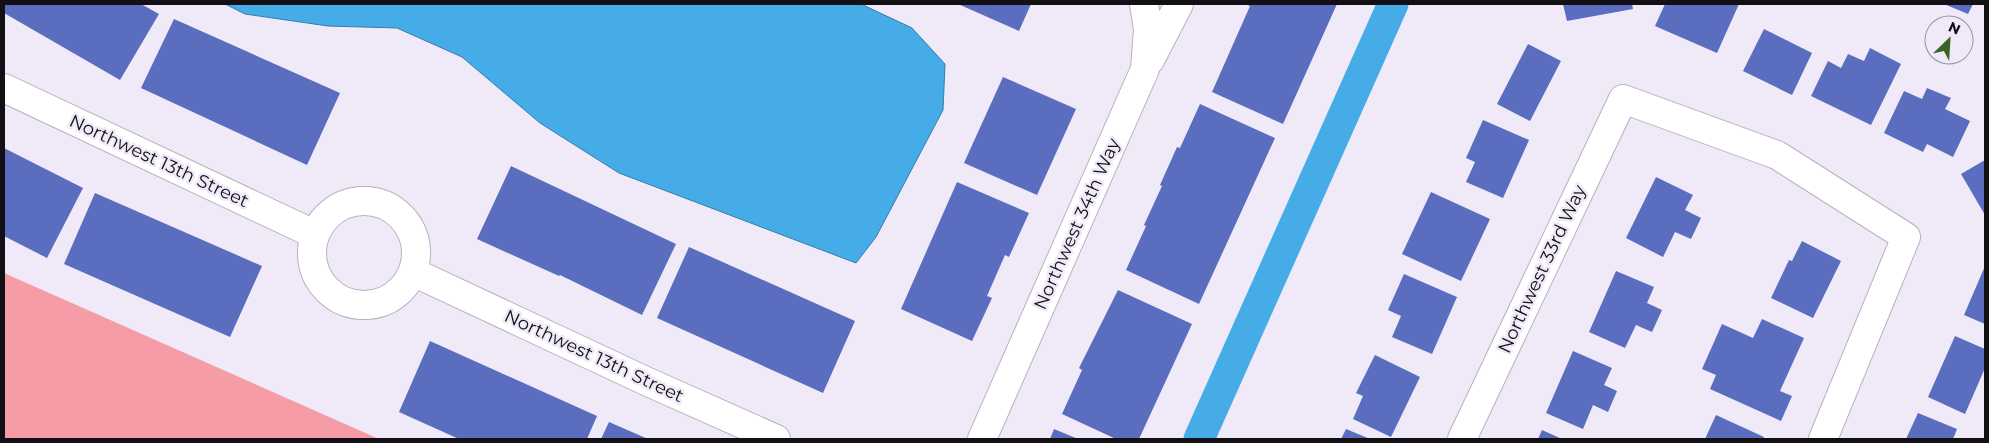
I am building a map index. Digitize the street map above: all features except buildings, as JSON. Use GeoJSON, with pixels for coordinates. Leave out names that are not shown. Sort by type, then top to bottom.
{"type":"FeatureCollection","features":[{"type":"Feature","properties":{"kind":"street","name":"Northwest 34th Way"},"geometry":{"type":"LineString","coordinates":[[982,439],[1001,400],[1145,69],[1148,29],[1144,4]]}},
{"type":"Feature","properties":{"kind":"street"},"geometry":{"type":"LineString","coordinates":[[1145,69],[1179,4]]}},
{"type":"Feature","properties":{"kind":"street","name":"Northwest 13th Street"},"geometry":{"type":"LineString","coordinates":[[4,88],[314,234]]}},
{"type":"Feature","properties":{"kind":"street","name":"Northwest 33rd Way"},"geometry":{"type":"LineString","coordinates":[[1462,439],[1623,98],[1777,156],[1906,237],[1823,439]]}},
{"type":"Feature","properties":{"kind":"street"},"geometry":{"type":"LineString","coordinates":[[363,200],[383,204],[400,215],[412,232],[417,252],[413,272],[402,289],[385,301],[365,305],[344,302],[327,290],[315,274],[311,253],[314,234],[326,216],[342,204],[363,200]]}},
{"type":"Feature","properties":{"kind":"street","name":"Northwest 13th Street"},"geometry":{"type":"LineString","coordinates":[[413,272],[648,382],[776,439]]}},
{"type":"Feature","properties":{"kind":"street"},"geometry":{"type":"LineString","coordinates":[[962,439],[988,417],[1001,400]]}},
{"type":"Feature","properties":{"kind":"shaded area"},"geometry":{"type":"Polygon","coordinates":[[[4,273],[379,439],[4,439],[4,273]]]}},
{"type":"Feature","properties":{"kind":"water"},"geometry":{"type":"Polygon","coordinates":[[[225,4],[861,4],[912,28],[945,64],[943,110],[876,237],[856,263],[619,173],[540,123],[462,57],[397,28],[328,26],[245,14],[225,4]]]}},
{"type":"Feature","properties":{"kind":"waterway"},"geometry":{"type":"LineString","coordinates":[[1199,439],[1393,4]]}}]}
